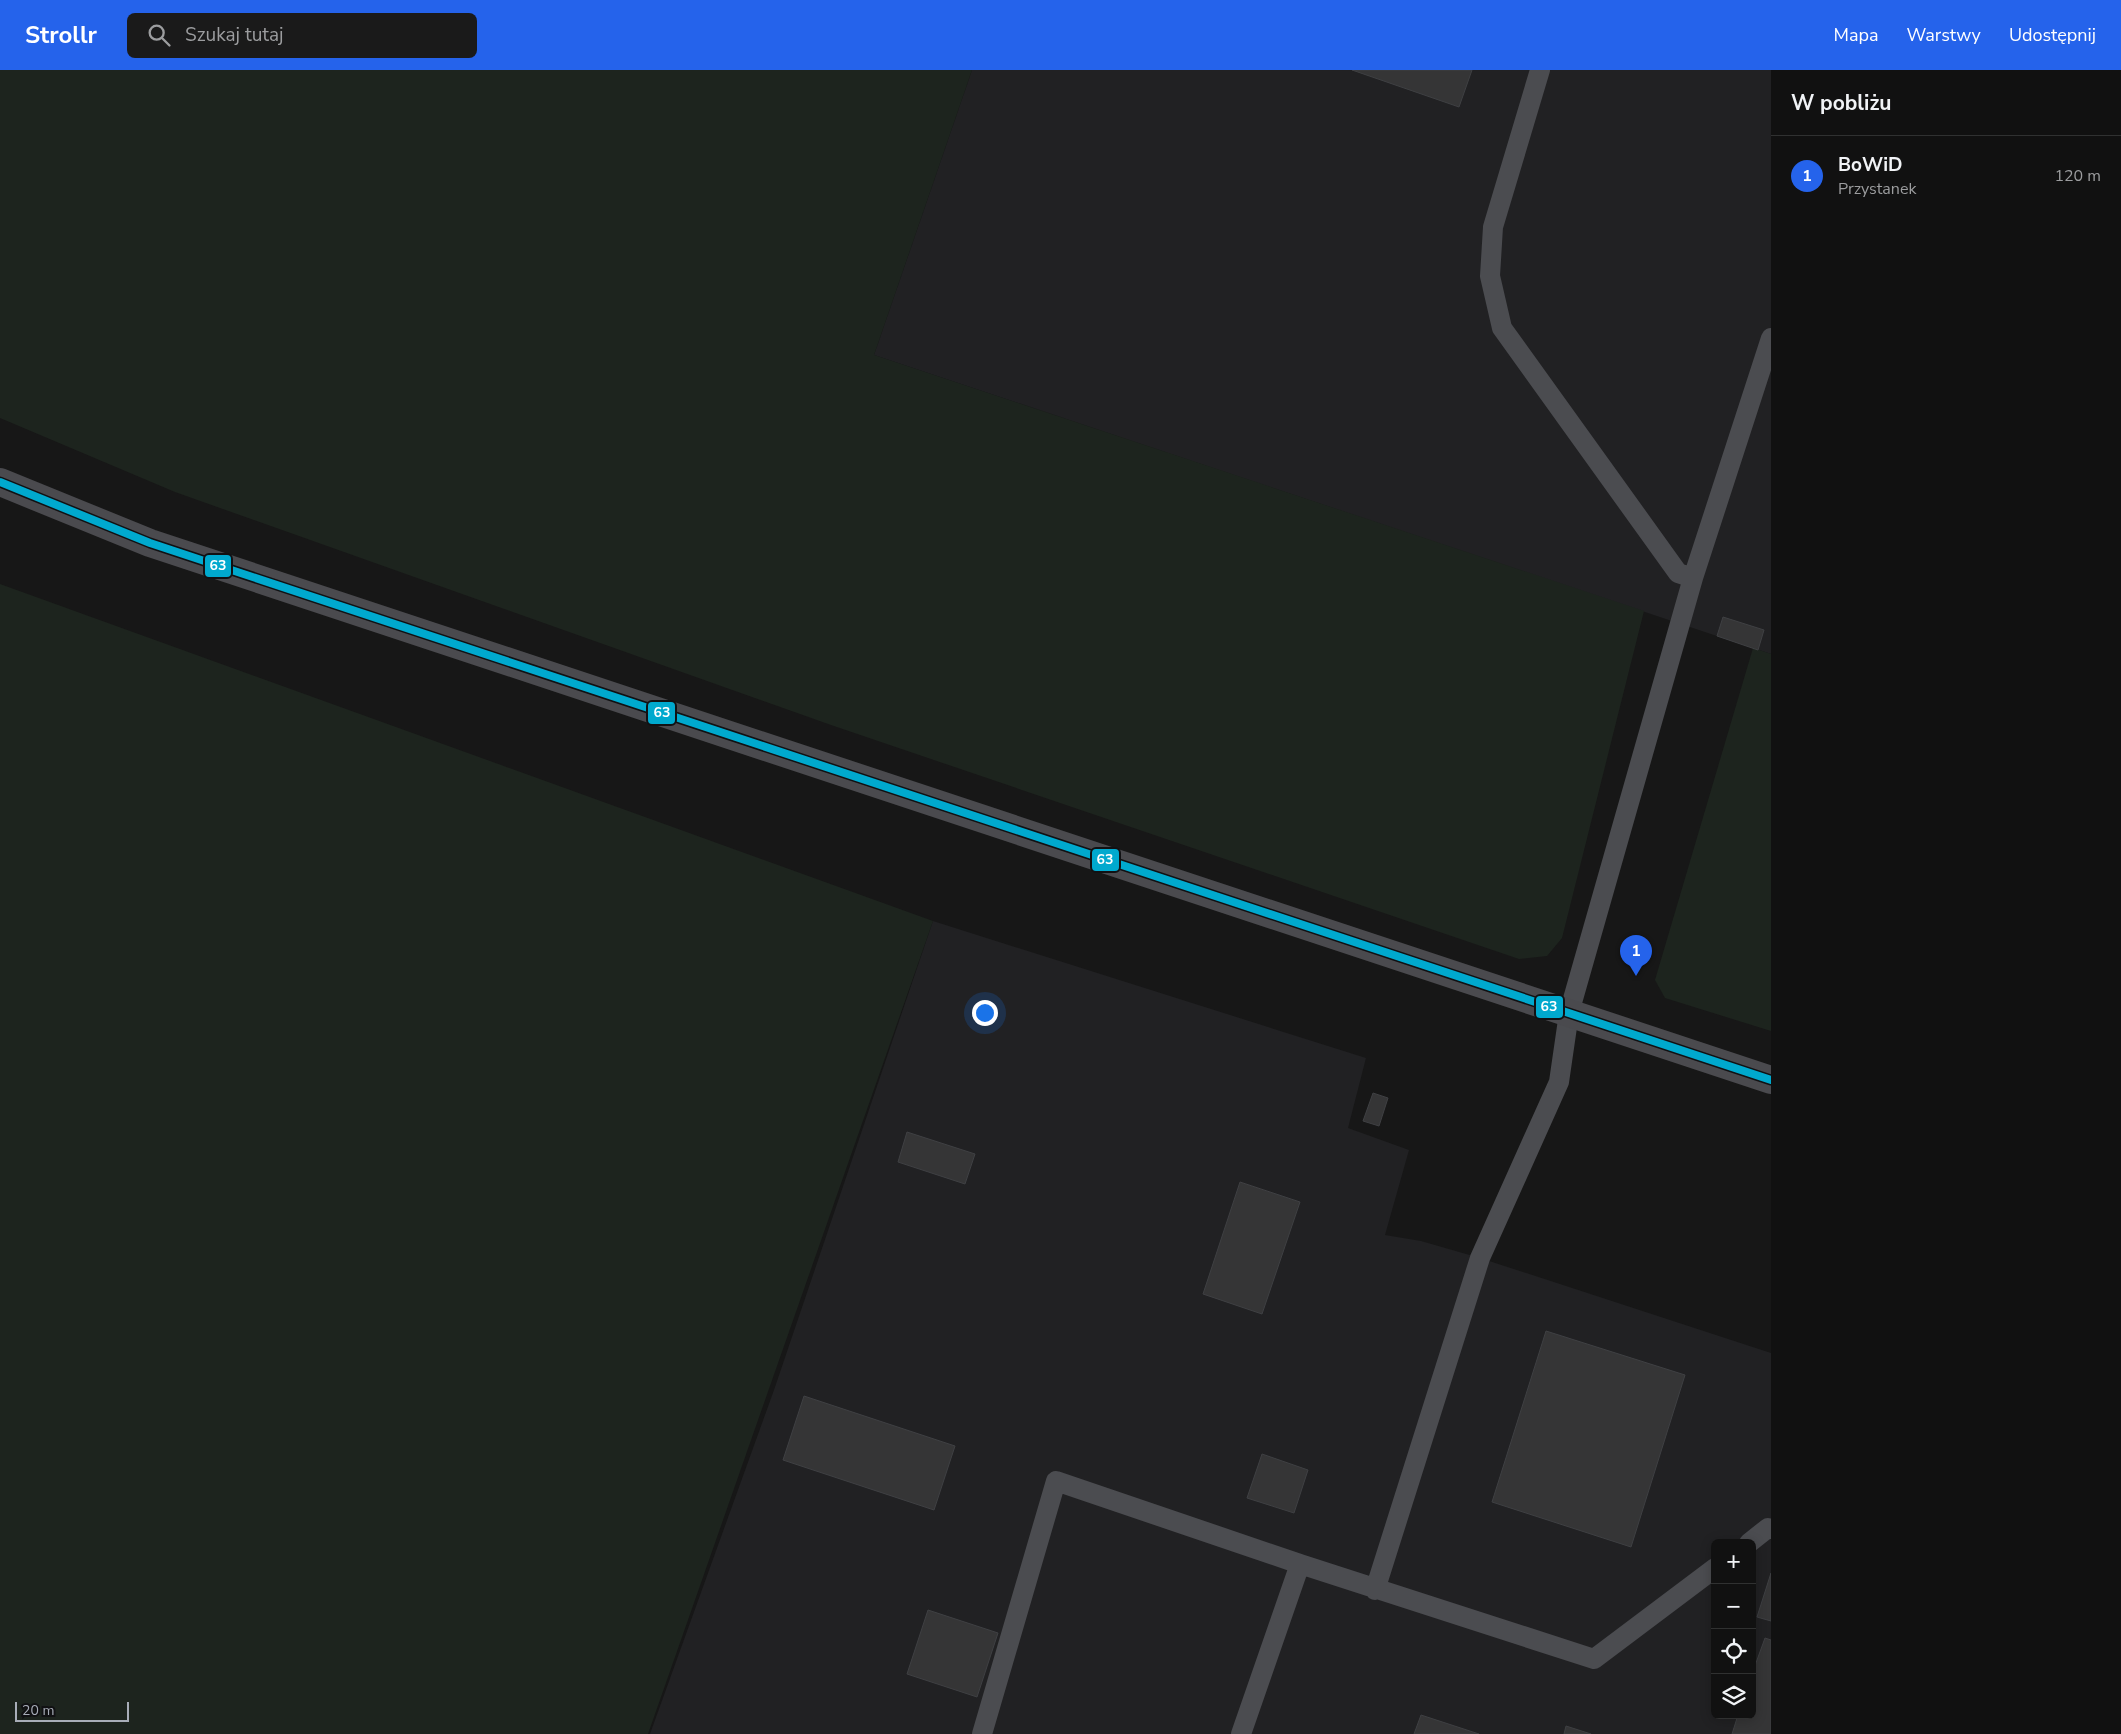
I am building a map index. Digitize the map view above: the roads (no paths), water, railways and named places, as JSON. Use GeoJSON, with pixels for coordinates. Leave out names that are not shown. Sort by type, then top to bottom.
{"type":"FeatureCollection","features":[{"type":"Feature","properties":{"kind":"main road"},"geometry":{"type":"LineString","coordinates":[[0,482],[150,543],[1771,1080]]}},
{"type":"Feature","properties":{"kind":"lane"},"geometry":{"type":"LineString","coordinates":[[1540,70],[1493,227],[1490,276],[1502,328],[1678,573],[1693,578]]}},
{"type":"Feature","properties":{"kind":"lane"},"geometry":{"type":"LineString","coordinates":[[1375,1590],[1480,1258],[1560,1082],[1569,1013],[1693,578],[1771,338]]}},
{"type":"Feature","properties":{"kind":"lane"},"geometry":{"type":"LineString","coordinates":[[982,1734],[1056,1481],[1375,1590],[1594,1659],[1711,1571]]}},
{"type":"Feature","properties":{"kind":"lane"},"geometry":{"type":"LineString","coordinates":[[1754,1539],[1768,1528],[1771,1529]]}},
{"type":"Feature","properties":{"kind":"lane"},"geometry":{"type":"LineString","coordinates":[[1241,1734],[1300,1564]]}},
{"type":"Feature","properties":{"kind":"place","name":"BoWiD"},"geometry":{"type":"Point","coordinates":[1636,976]}}]}
